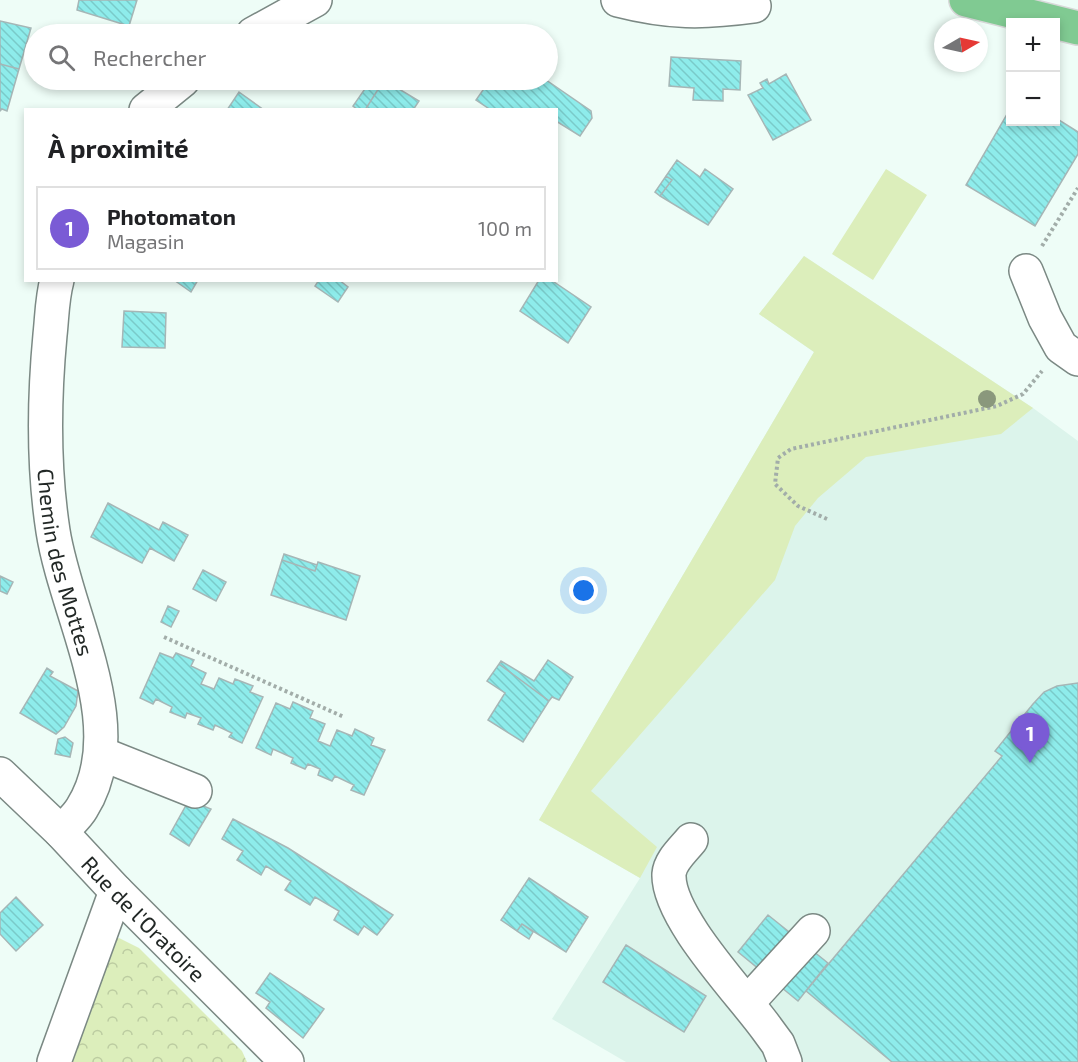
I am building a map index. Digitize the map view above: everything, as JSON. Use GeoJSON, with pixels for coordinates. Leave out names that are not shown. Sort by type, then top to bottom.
{"type":"FeatureCollection","features":[{"type":"Feature","properties":{"kind":"main road"},"geometry":{"type":"LineString","coordinates":[[966,0],[1078,28]]}},
{"type":"Feature","properties":{"kind":"street"},"geometry":{"type":"LineString","coordinates":[[271,24],[315,0]]}},
{"type":"Feature","properties":{"kind":"street"},"geometry":{"type":"LineString","coordinates":[[618,0],[658,10],[683,12],[754,6]]}},
{"type":"Feature","properties":{"kind":"street"},"geometry":{"type":"LineString","coordinates":[[148,108],[171,90]]}},
{"type":"Feature","properties":{"kind":"street"},"geometry":{"type":"LineString","coordinates":[[1026,271],[1045,318],[1070,353]]}},
{"type":"Feature","properties":{"kind":"street","name":"Chemin des Mottes"},"geometry":{"type":"LineString","coordinates":[[57,282],[48,358],[45,450],[53,532],[102,717],[102,754],[94,784],[82,809],[61,832]]}},
{"type":"Feature","properties":{"kind":"street"},"geometry":{"type":"LineString","coordinates":[[102,754],[195,790]]}},
{"type":"Feature","properties":{"kind":"street","name":"Rue de l'Oratoire"},"geometry":{"type":"LineString","coordinates":[[0,774],[61,832],[116,891],[287,1062]]}},
{"type":"Feature","properties":{"kind":"street"},"geometry":{"type":"LineString","coordinates":[[692,840],[676,857],[669,874],[674,897],[687,925],[748,1002],[778,1044],[785,1062]]}},
{"type":"Feature","properties":{"kind":"street"},"geometry":{"type":"LineString","coordinates":[[54,1062],[116,891]]}},
{"type":"Feature","properties":{"kind":"street"},"geometry":{"type":"LineString","coordinates":[[748,1002],[813,931]]}},
{"type":"Feature","properties":{"kind":"path"},"geometry":{"type":"LineString","coordinates":[[1026,271],[1078,188]]}},
{"type":"Feature","properties":{"kind":"path"},"geometry":{"type":"LineString","coordinates":[[827,519],[798,506],[775,484],[778,458],[791,449],[997,406],[1023,394],[1070,353]]}},
{"type":"Feature","properties":{"kind":"path"},"geometry":{"type":"LineString","coordinates":[[164,637],[344,717]]}},
{"type":"Feature","properties":{"kind":"shaded area"},"geometry":{"type":"Polygon","coordinates":[[[804,256],[1033,408],[1078,441],[1078,1062],[626,1062],[552,1019],[640,878],[539,820],[814,352],[759,314],[804,256]]]}},
{"type":"Feature","properties":{"kind":"green space"},"geometry":{"type":"Polygon","coordinates":[[[886,169],[927,195],[873,280],[832,254],[886,169]]]}},
{"type":"Feature","properties":{"kind":"green space"},"geometry":{"type":"Polygon","coordinates":[[[804,256],[1033,408],[1001,434],[866,457],[818,498],[795,526],[775,580],[591,791],[657,847],[640,878],[539,820],[814,352],[759,314],[804,256]]]}},
{"type":"Feature","properties":{"kind":"green space"},"geometry":{"type":"Polygon","coordinates":[[[119,938],[139,948],[242,1051],[247,1062],[62,1062],[116,939],[119,938]]]}},
{"type":"Feature","properties":{"kind":"building"},"geometry":{"type":"Polygon","coordinates":[[[79,0],[137,0],[130,24],[122,24],[77,10],[79,0]]]}},
{"type":"Feature","properties":{"kind":"building"},"geometry":{"type":"Polygon","coordinates":[[[0,21],[24,26],[24,52],[19,69],[0,64],[0,21]]]}},
{"type":"Feature","properties":{"kind":"building"},"geometry":{"type":"Polygon","coordinates":[[[671,57],[741,61],[740,90],[723,89],[723,101],[693,100],[694,88],[669,86],[671,57]]]}},
{"type":"Feature","properties":{"kind":"building"},"geometry":{"type":"Polygon","coordinates":[[[0,64],[19,69],[7,111],[2,109],[0,111],[0,64]]]}},
{"type":"Feature","properties":{"kind":"building"},"geometry":{"type":"Polygon","coordinates":[[[786,74],[811,120],[773,140],[748,95],[763,88],[760,83],[767,79],[769,84],[786,74]]]}},
{"type":"Feature","properties":{"kind":"building"},"geometry":{"type":"Polygon","coordinates":[[[558,88],[591,111],[592,118],[580,136],[558,122],[558,108],[488,108],[476,100],[483,90],[558,88]]]}},
{"type":"Feature","properties":{"kind":"building"},"geometry":{"type":"Polygon","coordinates":[[[364,90],[378,90],[366,108],[353,106],[364,90]]]}},
{"type":"Feature","properties":{"kind":"building"},"geometry":{"type":"Polygon","coordinates":[[[378,90],[401,90],[419,101],[414,108],[366,108],[378,90]]]}},
{"type":"Feature","properties":{"kind":"building"},"geometry":{"type":"Polygon","coordinates":[[[239,92],[261,108],[228,108],[239,92]]]}},
{"type":"Feature","properties":{"kind":"building"},"geometry":{"type":"Polygon","coordinates":[[[1006,116],[1006,126],[1060,126],[1060,121],[1078,132],[1078,154],[1035,226],[966,185],[1006,116]]]}},
{"type":"Feature","properties":{"kind":"building"},"geometry":{"type":"Polygon","coordinates":[[[677,160],[700,177],[705,169],[733,189],[708,225],[660,196],[672,180],[666,176],[677,160]]]}},
{"type":"Feature","properties":{"kind":"building"},"geometry":{"type":"Polygon","coordinates":[[[666,176],[672,180],[660,196],[655,192],[666,176]]]}},
{"type":"Feature","properties":{"kind":"building"},"geometry":{"type":"Polygon","coordinates":[[[177,282],[197,282],[191,292],[177,282]]]}},
{"type":"Feature","properties":{"kind":"building"},"geometry":{"type":"Polygon","coordinates":[[[318,282],[342,282],[348,287],[338,302],[315,286],[318,282]]]}},
{"type":"Feature","properties":{"kind":"building"},"geometry":{"type":"Polygon","coordinates":[[[538,282],[554,282],[591,307],[568,343],[520,311],[538,282]]]}},
{"type":"Feature","properties":{"kind":"building"},"geometry":{"type":"Polygon","coordinates":[[[124,311],[166,313],[165,348],[122,347],[124,311]]]}},
{"type":"Feature","properties":{"kind":"building"},"geometry":{"type":"Polygon","coordinates":[[[108,503],[159,530],[163,522],[188,535],[174,561],[150,548],[142,563],[91,537],[108,503]]]}},
{"type":"Feature","properties":{"kind":"building"},"geometry":{"type":"Polygon","coordinates":[[[284,554],[317,565],[315,571],[282,560],[284,554]]]}},
{"type":"Feature","properties":{"kind":"building"},"geometry":{"type":"Polygon","coordinates":[[[282,560],[315,571],[318,562],[360,576],[346,620],[271,595],[282,560]]]}},
{"type":"Feature","properties":{"kind":"building"},"geometry":{"type":"Polygon","coordinates":[[[203,570],[226,582],[216,601],[193,589],[203,570]]]}},
{"type":"Feature","properties":{"kind":"building"},"geometry":{"type":"Polygon","coordinates":[[[0,576],[13,582],[7,594],[0,591],[0,576]]]}},
{"type":"Feature","properties":{"kind":"building"},"geometry":{"type":"Polygon","coordinates":[[[168,606],[179,611],[171,627],[161,622],[168,606]]]}},
{"type":"Feature","properties":{"kind":"building"},"geometry":{"type":"Polygon","coordinates":[[[160,653],[173,658],[176,653],[194,660],[191,666],[206,673],[201,684],[214,689],[219,678],[233,684],[235,679],[253,686],[250,692],[263,697],[242,743],[229,737],[232,733],[215,725],[213,730],[198,724],[201,718],[187,713],[185,718],[170,712],[172,707],[156,699],[153,704],[140,698],[160,653]]]}},
{"type":"Feature","properties":{"kind":"building"},"geometry":{"type":"Polygon","coordinates":[[[548,660],[573,677],[559,700],[552,697],[549,701],[499,664],[501,661],[534,681],[548,660]]]}},
{"type":"Feature","properties":{"kind":"building"},"geometry":{"type":"Polygon","coordinates":[[[499,664],[549,701],[523,742],[488,720],[505,693],[487,681],[499,664]]]}},
{"type":"Feature","properties":{"kind":"building"},"geometry":{"type":"Polygon","coordinates":[[[47,668],[53,672],[50,676],[78,691],[76,706],[64,727],[56,734],[20,713],[47,668]]]}},
{"type":"Feature","properties":{"kind":"building"},"geometry":{"type":"Polygon","coordinates":[[[1078,683],[1078,1062],[892,1062],[806,991],[1002,756],[995,751],[1033,704],[1044,692],[1057,686],[1078,683]]]}},
{"type":"Feature","properties":{"kind":"building"},"geometry":{"type":"Polygon","coordinates":[[[293,702],[313,711],[310,718],[325,724],[318,741],[330,746],[337,730],[352,736],[355,729],[374,738],[371,745],[385,750],[364,795],[351,790],[354,785],[335,776],[332,781],[318,775],[320,769],[308,764],[305,769],[291,763],[293,758],[273,749],[271,755],[256,748],[276,703],[290,709],[293,702]]]}},
{"type":"Feature","properties":{"kind":"building"},"geometry":{"type":"Polygon","coordinates":[[[65,737],[73,743],[70,757],[55,754],[58,739],[65,737]]]}},
{"type":"Feature","properties":{"kind":"building"},"geometry":{"type":"Polygon","coordinates":[[[189,800],[211,809],[189,846],[170,834],[189,800]]]}},
{"type":"Feature","properties":{"kind":"building"},"geometry":{"type":"Polygon","coordinates":[[[233,819],[288,848],[393,915],[377,935],[364,926],[358,935],[334,920],[339,911],[315,897],[310,905],[285,890],[291,881],[266,866],[261,875],[237,860],[243,851],[222,839],[233,819]]]}},
{"type":"Feature","properties":{"kind":"building"},"geometry":{"type":"Polygon","coordinates":[[[529,878],[588,917],[566,952],[522,924],[517,931],[501,920],[529,878]]]}},
{"type":"Feature","properties":{"kind":"building"},"geometry":{"type":"Polygon","coordinates":[[[16,897],[43,925],[16,951],[0,934],[0,913],[16,897]]]}},
{"type":"Feature","properties":{"kind":"building"},"geometry":{"type":"Polygon","coordinates":[[[768,915],[828,963],[798,1001],[738,952],[768,915]]]}},
{"type":"Feature","properties":{"kind":"building"},"geometry":{"type":"Polygon","coordinates":[[[522,924],[533,932],[529,939],[517,931],[522,924]]]}},
{"type":"Feature","properties":{"kind":"building"},"geometry":{"type":"Polygon","coordinates":[[[626,945],[706,996],[684,1032],[603,982],[626,945]]]}},
{"type":"Feature","properties":{"kind":"building"},"geometry":{"type":"Polygon","coordinates":[[[270,973],[324,1009],[303,1038],[266,1008],[270,1002],[256,993],[270,973]]]}},
{"type":"Feature","properties":{"kind":"place","name":"Photomaton"},"geometry":{"type":"Point","coordinates":[1030,763]}}]}
